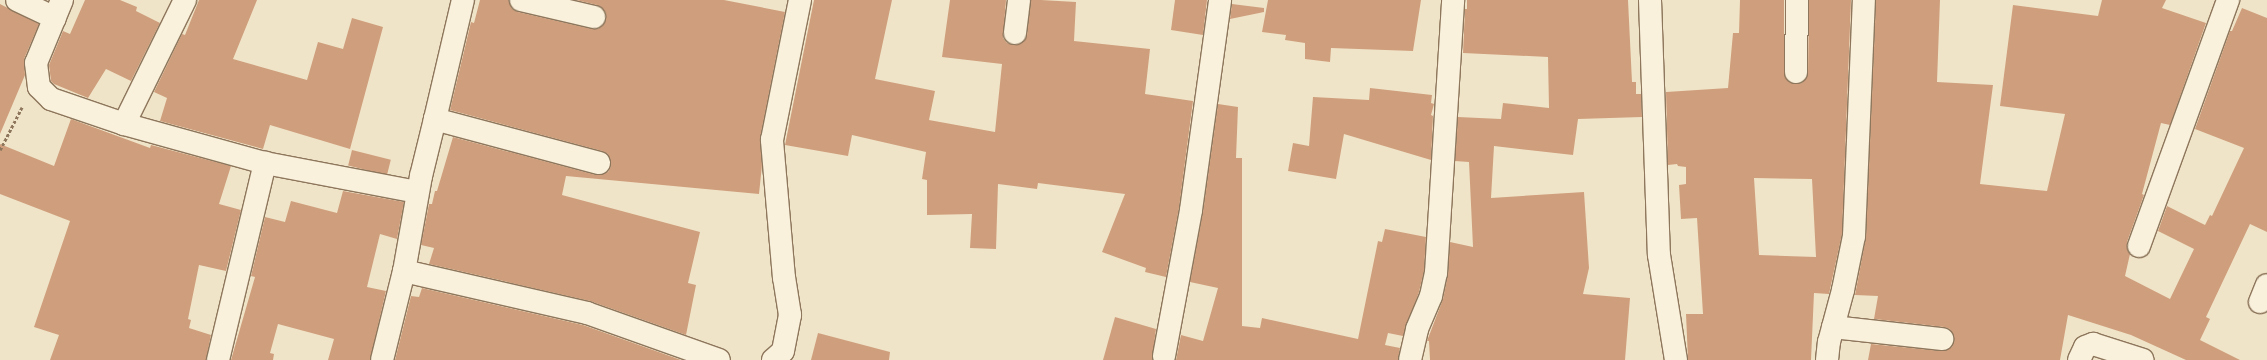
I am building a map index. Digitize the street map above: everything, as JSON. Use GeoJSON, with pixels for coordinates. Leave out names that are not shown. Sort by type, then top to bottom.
{"type":"FeatureCollection","features":[{"type":"Feature","properties":{"kind":"street"},"geometry":{"type":"LineString","coordinates":[[17,0],[59,9],[36,63],[39,87],[51,99],[124,124],[265,163],[417,192]]}},
{"type":"Feature","properties":{"kind":"street"},"geometry":{"type":"LineString","coordinates":[[124,124],[185,0]]}},
{"type":"Feature","properties":{"kind":"street"},"geometry":{"type":"LineString","coordinates":[[382,360],[404,271],[417,192],[430,132],[435,119],[463,0]]}},
{"type":"Feature","properties":{"kind":"street"},"geometry":{"type":"LineString","coordinates":[[521,0],[594,17]]}},
{"type":"Feature","properties":{"kind":"street"},"geometry":{"type":"LineString","coordinates":[[773,360],[783,351],[790,315],[784,278],[772,140],[800,0]]}},
{"type":"Feature","properties":{"kind":"street"},"geometry":{"type":"LineString","coordinates":[[1015,32],[1019,0]]}},
{"type":"Feature","properties":{"kind":"street"},"geometry":{"type":"LineString","coordinates":[[1164,356],[1191,210],[1220,0]]}},
{"type":"Feature","properties":{"kind":"street"},"geometry":{"type":"LineString","coordinates":[[1410,360],[1417,329],[1431,296],[1436,273],[1453,0]]}},
{"type":"Feature","properties":{"kind":"street"},"geometry":{"type":"LineString","coordinates":[[1650,0],[1659,254],[1676,360]]}},
{"type":"Feature","properties":{"kind":"street"},"geometry":{"type":"LineString","coordinates":[[1796,72],[1797,0]]}},
{"type":"Feature","properties":{"kind":"street"},"geometry":{"type":"LineString","coordinates":[[1827,360],[1854,236],[1864,0]]}},
{"type":"Feature","properties":{"kind":"street"},"geometry":{"type":"LineString","coordinates":[[2139,246],[2228,0]]}},
{"type":"Feature","properties":{"kind":"street"},"geometry":{"type":"LineString","coordinates":[[435,119],[599,164]]}},
{"type":"Feature","properties":{"kind":"street"},"geometry":{"type":"LineString","coordinates":[[218,360],[265,163]]}},
{"type":"Feature","properties":{"kind":"street"},"geometry":{"type":"LineString","coordinates":[[404,271],[587,313],[719,360]]}},
{"type":"Feature","properties":{"kind":"street"},"geometry":{"type":"LineString","coordinates":[[1833,327],[1942,339]]}},
{"type":"Feature","properties":{"kind":"street"},"geometry":{"type":"LineString","coordinates":[[2079,360],[2085,348],[2092,344],[2143,360]]}},
{"type":"Feature","properties":{"kind":"path"},"geometry":{"type":"LineString","coordinates":[[0,150],[37,78]]}},
{"type":"Feature","properties":{"kind":"building"},"geometry":{"type":"Polygon","coordinates":[[[85,0],[120,0],[137,7],[136,11],[160,23],[131,81],[106,69],[88,98],[54,84],[51,81],[49,65],[63,31],[70,34],[85,0]]]}},
{"type":"Feature","properties":{"kind":"building"},"geometry":{"type":"Polygon","coordinates":[[[199,0],[257,0],[233,59],[307,80],[318,42],[343,49],[352,18],[383,27],[350,149],[270,125],[263,149],[160,121],[167,98],[154,92],[182,34],[185,35],[199,0]]]}},
{"type":"Feature","properties":{"kind":"building"},"geometry":{"type":"Polygon","coordinates":[[[480,0],[509,0],[512,9],[518,12],[592,29],[598,29],[603,25],[606,19],[606,13],[597,5],[576,0],[724,0],[785,12],[760,138],[762,165],[759,194],[566,176],[562,195],[700,232],[688,283],[696,285],[686,335],[590,301],[429,264],[434,248],[421,245],[429,204],[432,204],[435,191],[437,191],[453,137],[596,175],[608,172],[611,166],[608,154],[602,151],[450,110],[471,22],[474,23],[480,0]]]}},
{"type":"Feature","properties":{"kind":"building"},"geometry":{"type":"Polygon","coordinates":[[[814,0],[892,0],[875,79],[935,91],[929,120],[995,132],[1002,64],[942,57],[950,0],[1006,0],[1003,38],[1007,43],[1013,45],[1020,44],[1027,35],[1031,0],[1041,0],[1076,2],[1074,41],[1150,49],[1145,94],[1193,101],[1179,208],[1166,277],[1145,272],[1146,268],[1102,252],[1125,194],[1038,183],[1037,189],[998,184],[996,249],[970,248],[972,214],[927,215],[927,180],[922,179],[926,152],[852,135],[848,156],[785,145],[814,0]]]}},
{"type":"Feature","properties":{"kind":"building"},"geometry":{"type":"Polygon","coordinates":[[[1175,0],[1207,0],[1203,35],[1171,30],[1175,0]]]}},
{"type":"Feature","properties":{"kind":"building"},"geometry":{"type":"Polygon","coordinates":[[[1268,0],[1421,0],[1413,51],[1331,48],[1330,62],[1305,59],[1305,43],[1285,40],[1286,35],[1262,32],[1268,0]]]}},
{"type":"Feature","properties":{"kind":"building"},"geometry":{"type":"Polygon","coordinates":[[[1467,0],[1628,0],[1632,82],[1636,82],[1636,94],[1641,94],[1642,117],[1578,119],[1573,155],[1494,146],[1491,198],[1584,192],[1589,268],[1583,294],[1630,298],[1625,360],[1430,360],[1429,341],[1427,341],[1443,299],[1448,274],[1450,242],[1473,247],[1469,162],[1455,161],[1458,117],[1501,119],[1503,103],[1549,108],[1548,57],[1463,53],[1465,9],[1467,9],[1467,0]]]}},
{"type":"Feature","properties":{"kind":"building"},"geometry":{"type":"Polygon","coordinates":[[[1740,0],[1784,0],[1784,72],[1789,82],[1796,84],[1802,83],[1808,73],[1809,0],[1851,0],[1842,234],[1829,294],[1814,293],[1811,360],[1688,360],[1686,314],[1703,314],[1697,218],[1681,219],[1679,185],[1686,184],[1686,167],[1678,166],[1677,164],[1668,165],[1666,92],[1728,88],[1733,33],[1739,33],[1740,0]],[[1754,178],[1759,255],[1816,257],[1812,179],[1754,178]]]}},
{"type":"Feature","properties":{"kind":"building"},"geometry":{"type":"Polygon","coordinates":[[[1876,0],[1940,0],[1937,82],[1993,85],[1980,184],[2047,191],[2065,114],[2000,106],[2013,5],[2098,16],[2102,0],[2166,0],[2162,8],[2206,23],[2170,125],[2161,123],[2142,194],[2144,195],[2127,242],[2127,249],[2130,254],[2125,276],[2170,299],[2194,249],[2158,231],[2167,206],[2205,225],[2210,215],[2212,216],[2244,148],[2195,129],[2230,31],[2232,31],[2242,8],[2267,18],[2267,232],[2250,224],[2206,317],[2210,319],[2200,340],[2240,360],[2186,360],[2131,335],[2068,315],[2060,360],[1868,360],[1871,344],[1941,351],[1952,347],[1954,340],[1950,329],[1944,327],[1874,319],[1878,296],[1855,295],[1866,237],[1876,0]]]}},
{"type":"Feature","properties":{"kind":"building"},"geometry":{"type":"Polygon","coordinates":[[[0,4],[39,24],[24,59],[25,75],[0,134],[0,4]]]}},
{"type":"Feature","properties":{"kind":"building"},"geometry":{"type":"Polygon","coordinates":[[[1232,4],[1264,8],[1264,12],[1230,19],[1232,4]]]}},
{"type":"Feature","properties":{"kind":"building"},"geometry":{"type":"Polygon","coordinates":[[[1370,88],[1432,95],[1431,103],[1434,104],[1431,115],[1433,116],[1431,160],[1344,134],[1336,179],[1288,171],[1293,143],[1309,146],[1313,97],[1369,100],[1370,88]]]}},
{"type":"Feature","properties":{"kind":"building"},"geometry":{"type":"Polygon","coordinates":[[[1218,104],[1238,107],[1236,158],[1242,158],[1242,326],[1260,328],[1262,318],[1358,339],[1378,241],[1382,242],[1385,229],[1426,237],[1424,271],[1419,292],[1403,336],[1388,333],[1385,345],[1400,348],[1398,360],[1176,360],[1181,335],[1203,341],[1218,288],[1190,282],[1203,212],[1218,104]]]}},
{"type":"Feature","properties":{"kind":"building"},"geometry":{"type":"Polygon","coordinates":[[[71,119],[150,148],[151,145],[231,166],[219,204],[241,210],[226,271],[199,265],[188,319],[191,320],[189,328],[211,335],[206,360],[50,360],[59,335],[34,327],[70,221],[0,194],[0,144],[54,166],[71,119]]]}},
{"type":"Feature","properties":{"kind":"building"},"geometry":{"type":"Polygon","coordinates":[[[352,150],[391,160],[387,175],[348,166],[352,150]]]}},
{"type":"Feature","properties":{"kind":"building"},"geometry":{"type":"Polygon","coordinates":[[[343,191],[404,202],[397,239],[380,234],[367,287],[386,291],[370,360],[328,360],[334,339],[278,324],[270,353],[274,354],[273,360],[231,360],[255,277],[251,276],[265,217],[285,222],[291,201],[337,213],[343,191]]]}},
{"type":"Feature","properties":{"kind":"building"},"geometry":{"type":"Polygon","coordinates":[[[422,288],[583,325],[681,360],[395,360],[411,296],[419,297],[422,288]]]}},
{"type":"Feature","properties":{"kind":"building"},"geometry":{"type":"Polygon","coordinates":[[[1115,317],[1156,329],[1152,360],[1103,360],[1115,317]]]}},
{"type":"Feature","properties":{"kind":"building"},"geometry":{"type":"Polygon","coordinates":[[[818,333],[890,352],[889,360],[811,360],[818,333]]]}}]}
